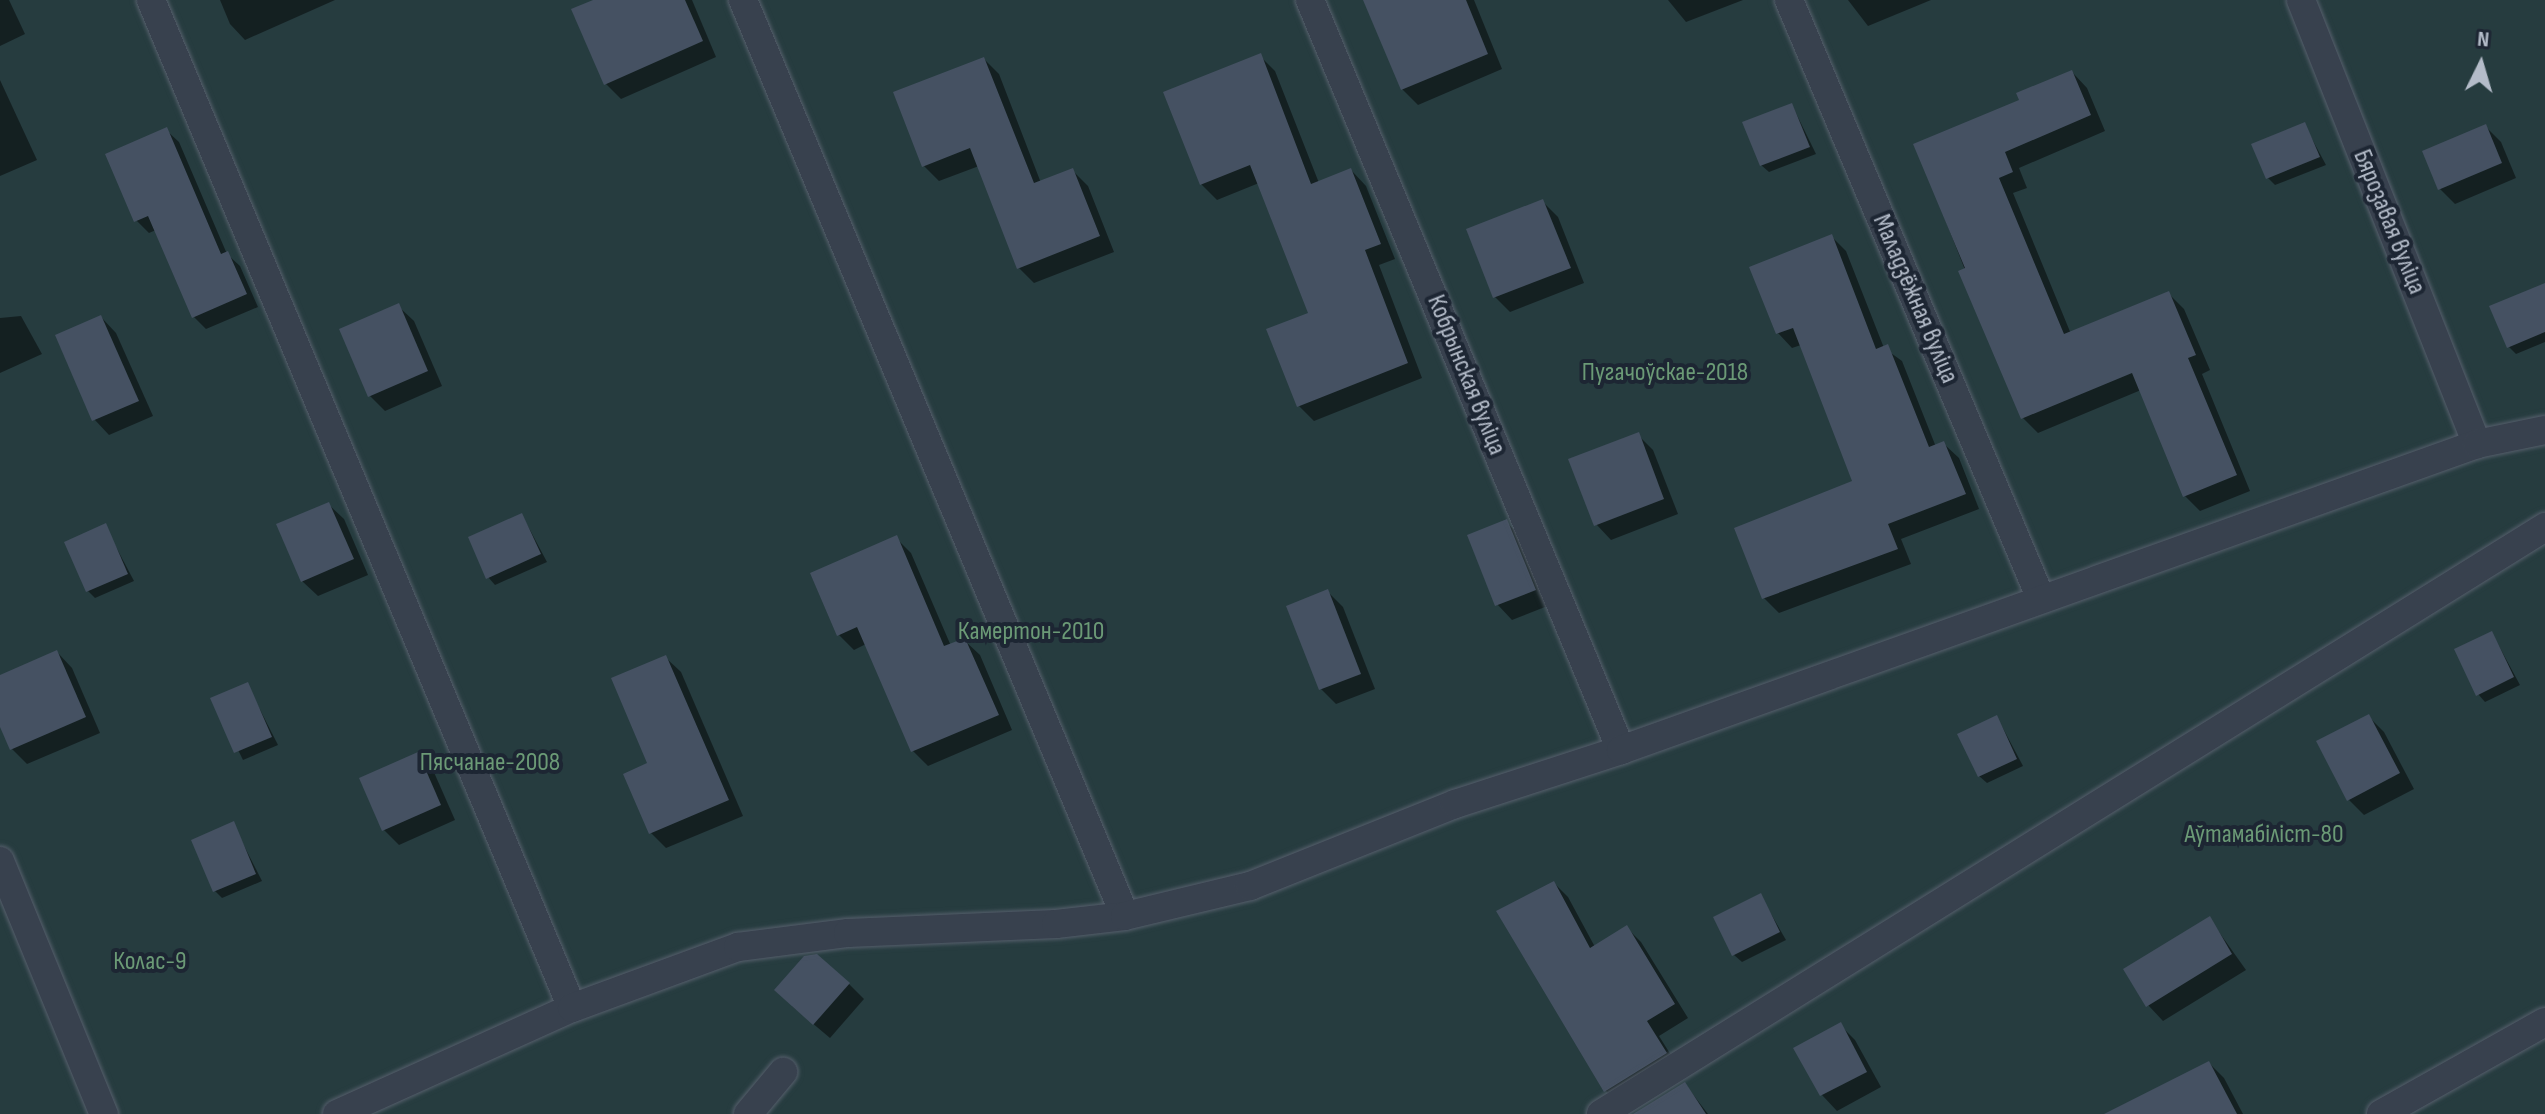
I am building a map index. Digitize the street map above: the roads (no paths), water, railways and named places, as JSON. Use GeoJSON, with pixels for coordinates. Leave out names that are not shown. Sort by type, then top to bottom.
{"type":"FeatureCollection","features":[{"type":"Feature","properties":{"kind":"lane"},"geometry":{"type":"LineString","coordinates":[[151,0],[572,1008]]}},
{"type":"Feature","properties":{"kind":"lane"},"geometry":{"type":"LineString","coordinates":[[743,0],[1125,916]]}},
{"type":"Feature","properties":{"kind":"lane","name":"Кобрынская вуліца"},"geometry":{"type":"LineString","coordinates":[[1310,0],[1621,750]]}},
{"type":"Feature","properties":{"kind":"lane","name":"Маладзёжная вуліца"},"geometry":{"type":"LineString","coordinates":[[1789,0],[2041,599]]}},
{"type":"Feature","properties":{"kind":"lane","name":"Бярозавая вуліца"},"geometry":{"type":"LineString","coordinates":[[2301,0],[2477,444]]}},
{"type":"Feature","properties":{"kind":"lane"},"geometry":{"type":"LineString","coordinates":[[337,1114],[572,1008],[694,961],[786,938],[1125,916],[1250,886],[1455,804],[1621,750],[2477,444],[2545,430]]}},
{"type":"Feature","properties":{"kind":"lane"},"geometry":{"type":"LineString","coordinates":[[1601,1114],[2545,527]]}},
{"type":"Feature","properties":{"kind":"lane"},"geometry":{"type":"LineString","coordinates":[[0,861],[104,1114]]}},
{"type":"Feature","properties":{"kind":"lane"},"geometry":{"type":"LineString","coordinates":[[2381,1114],[2545,1022]]}},
{"type":"Feature","properties":{"kind":"lane"},"geometry":{"type":"LineString","coordinates":[[748,1114],[783,1072]]}},
{"type":"Feature","properties":{"kind":"park label","name":"Пугачоўскае-2018"},"geometry":{"type":"Point","coordinates":[1665,373]}},
{"type":"Feature","properties":{"kind":"park label","name":"Камертон-2010"},"geometry":{"type":"Point","coordinates":[1031,632]}},
{"type":"Feature","properties":{"kind":"park label","name":"Пясчанае-2008"},"geometry":{"type":"Point","coordinates":[490,763]}},
{"type":"Feature","properties":{"kind":"park label","name":"Аўтамабіліст-80"},"geometry":{"type":"Point","coordinates":[2264,835]}},
{"type":"Feature","properties":{"kind":"park label","name":"Колас-9"},"geometry":{"type":"Point","coordinates":[150,962]}}]}
